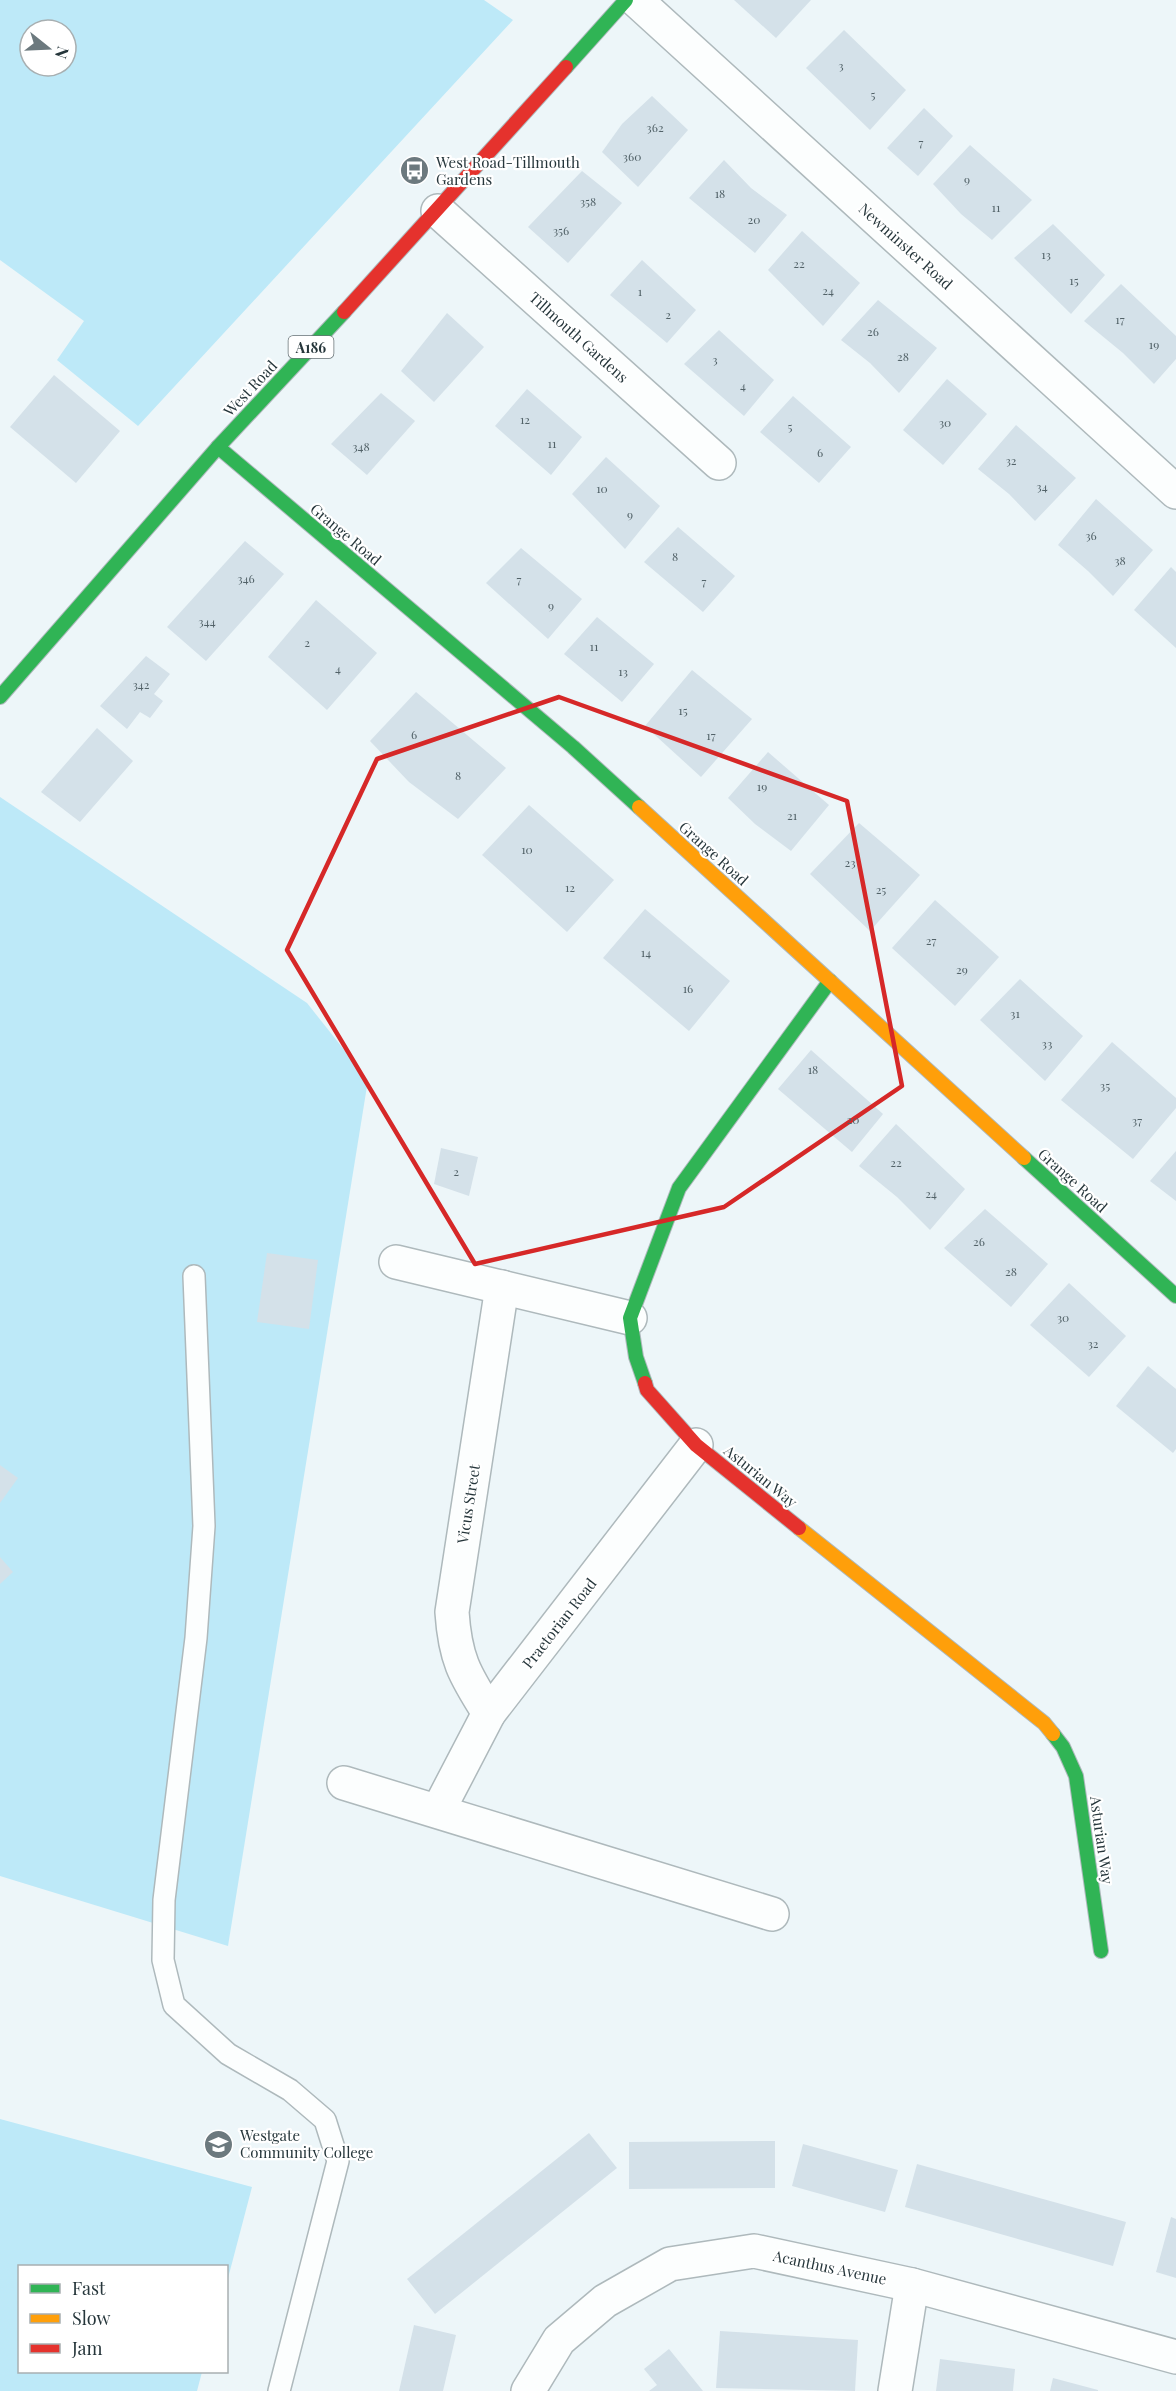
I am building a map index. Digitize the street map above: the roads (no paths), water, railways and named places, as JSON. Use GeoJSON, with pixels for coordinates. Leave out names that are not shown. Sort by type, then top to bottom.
{"type":"FeatureCollection","features":[{"type":"Feature","properties":{"kind":"street","name":"West Road"},"geometry":{"type":"LineString","coordinates":[[0,697],[218,447],[438,211],[626,0]]}},
{"type":"Feature","properties":{"kind":"street","name":"Newminster Road"},"geometry":{"type":"LineString","coordinates":[[636,0],[1176,492]]}},
{"type":"Feature","properties":{"kind":"street","name":"Tillmouth Gardens"},"geometry":{"type":"LineString","coordinates":[[438,211],[719,463]]}},
{"type":"Feature","properties":{"kind":"street","name":"Grange Road"},"geometry":{"type":"LineString","coordinates":[[218,447],[573,747],[1176,1296]]}},
{"type":"Feature","properties":{"kind":"street","name":"Asturian Way"},"geometry":{"type":"LineString","coordinates":[[830,981],[679,1188],[630,1318],[636,1357],[647,1390],[696,1445],[1044,1723],[1063,1748],[1076,1776],[1101,1951]]}},
{"type":"Feature","properties":{"kind":"street"},"geometry":{"type":"LineString","coordinates":[[396,1262],[630,1318]]}},
{"type":"Feature","properties":{"kind":"street","name":"Vicus Street"},"geometry":{"type":"LineString","coordinates":[[489,1713],[462,1671],[454,1643],[452,1612],[502,1287]]}},
{"type":"Feature","properties":{"kind":"street","name":"Praetorian Road"},"geometry":{"type":"LineString","coordinates":[[438,1811],[489,1713],[696,1445]]}},
{"type":"Feature","properties":{"kind":"street"},"geometry":{"type":"LineString","coordinates":[[344,1783],[772,1914]]}},
{"type":"Feature","properties":{"kind":"street","name":"Acanthus Avenue"},"geometry":{"type":"LineString","coordinates":[[528,2391],[559,2340],[605,2301],[670,2264],[754,2251],[912,2285],[1176,2356]]}},
{"type":"Feature","properties":{"kind":"street"},"geometry":{"type":"LineString","coordinates":[[895,2391],[912,2285]]}},
{"type":"Feature","properties":{"kind":"lane"},"geometry":{"type":"LineString","coordinates":[[194,1276],[204,1526],[196,1638],[164,1900],[163,1959],[174,2005],[228,2055],[290,2091],[325,2120],[338,2161],[279,2391]]}},
{"type":"Feature","properties":{"kind":"place","name":"West Road-Tillmouth Gardens"},"geometry":{"type":"Point","coordinates":[415,171]}},
{"type":"Feature","properties":{"kind":"place","name":"Westgate Community College"},"geometry":{"type":"Point","coordinates":[219,2144]}}]}
